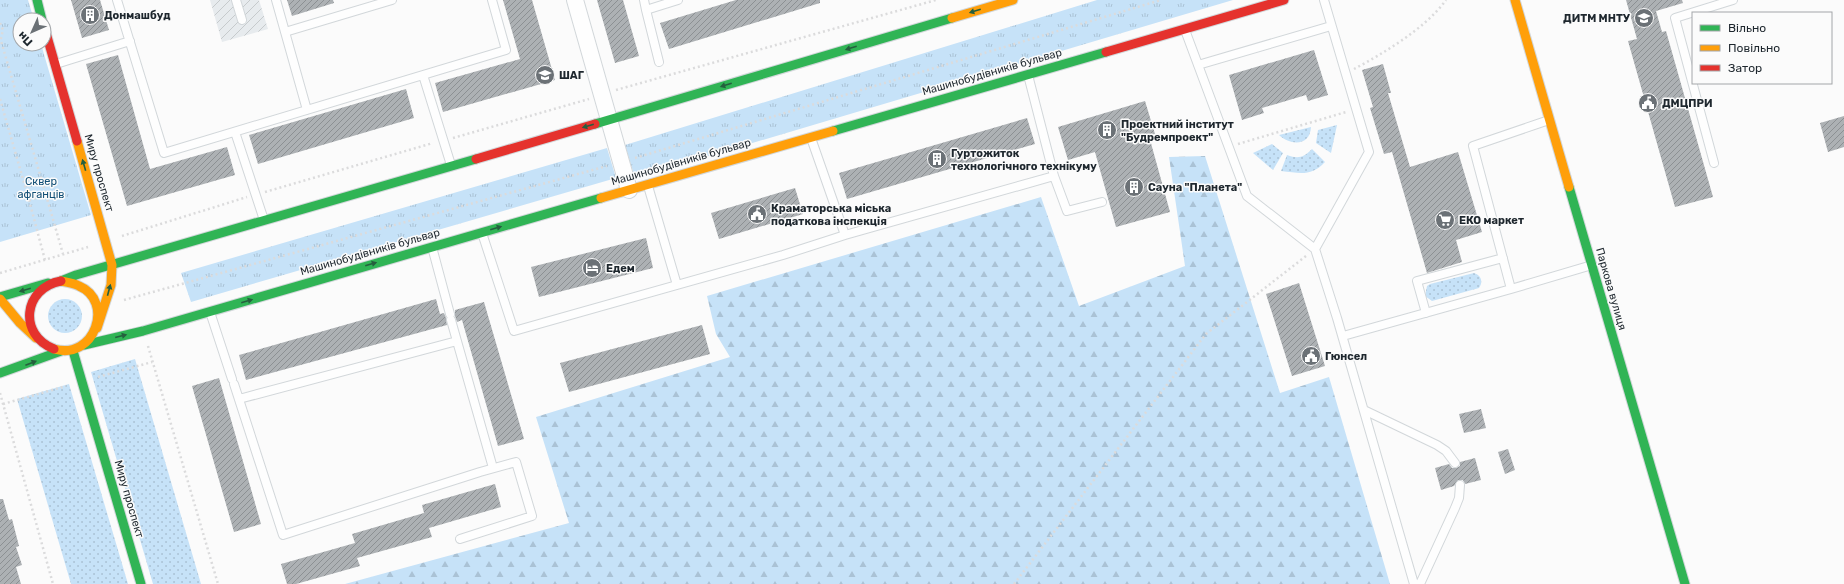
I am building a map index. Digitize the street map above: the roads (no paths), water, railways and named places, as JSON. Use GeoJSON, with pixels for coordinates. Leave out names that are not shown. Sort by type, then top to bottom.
{"type":"FeatureCollection","features":[{"type":"Feature","properties":{"kind":"street"},"geometry":{"type":"LineString","coordinates":[[37,0],[40,12]]}},
{"type":"Feature","properties":{"kind":"street"},"geometry":{"type":"LineString","coordinates":[[575,0],[629,190]]}},
{"type":"Feature","properties":{"kind":"street"},"geometry":{"type":"LineString","coordinates":[[61,281],[76,274],[264,221],[1012,0]]}},
{"type":"Feature","properties":{"kind":"street","name":"Машинобудівників бульвар"},"geometry":{"type":"LineString","coordinates":[[84,345],[143,331],[1284,0]]}},
{"type":"Feature","properties":{"kind":"street","name":"Паркова вулиця"},"geometry":{"type":"LineString","coordinates":[[1515,0],[1685,584]]}},
{"type":"Feature","properties":{"kind":"street","name":"Миру проспект"},"geometry":{"type":"LineString","coordinates":[[52,52],[112,264],[110,285],[97,328]]}},
{"type":"Feature","properties":{"kind":"street"},"geometry":{"type":"LineString","coordinates":[[61,281],[73,282],[84,287],[92,295],[98,305],[99,317],[97,328],[92,338],[84,345],[73,351],[61,351],[50,348],[20,323],[0,298],[49,282],[61,281]]}},
{"type":"Feature","properties":{"kind":"street"},"geometry":{"type":"LineString","coordinates":[[41,341],[34,333],[30,322],[30,311],[33,300],[40,290],[49,282]]}},
{"type":"Feature","properties":{"kind":"street"},"geometry":{"type":"LineString","coordinates":[[0,373],[61,351]]}},
{"type":"Feature","properties":{"kind":"street","name":"Миру проспект"},"geometry":{"type":"LineString","coordinates":[[73,351],[141,584]]}},
{"type":"Feature","properties":{"kind":"lane"},"geometry":{"type":"LineString","coordinates":[[117,0],[164,153],[506,50],[492,0]]}},
{"type":"Feature","properties":{"kind":"lane"},"geometry":{"type":"LineString","coordinates":[[236,0],[242,20]]}},
{"type":"Feature","properties":{"kind":"lane"},"geometry":{"type":"LineString","coordinates":[[276,0],[307,110]]}},
{"type":"Feature","properties":{"kind":"lane"},"geometry":{"type":"LineString","coordinates":[[285,32],[392,0]]}},
{"type":"Feature","properties":{"kind":"lane"},"geometry":{"type":"LineString","coordinates":[[644,0],[659,62]]}},
{"type":"Feature","properties":{"kind":"lane"},"geometry":{"type":"LineString","coordinates":[[646,10],[678,0]]}},
{"type":"Feature","properties":{"kind":"lane"},"geometry":{"type":"LineString","coordinates":[[1315,249],[1369,152],[1324,0]]}},
{"type":"Feature","properties":{"kind":"lane"},"geometry":{"type":"LineString","coordinates":[[1694,12],[1732,0]]}},
{"type":"Feature","properties":{"kind":"lane"},"geometry":{"type":"LineString","coordinates":[[1692,13],[1675,18],[1692,81]]}},
{"type":"Feature","properties":{"kind":"lane"},"geometry":{"type":"LineString","coordinates":[[1198,65],[1331,26]]}},
{"type":"Feature","properties":{"kind":"lane"},"geometry":{"type":"LineString","coordinates":[[1184,30],[1247,196],[1315,249],[1364,410],[1414,584]]}},
{"type":"Feature","properties":{"kind":"lane"},"geometry":{"type":"LineString","coordinates":[[55,64],[130,41]]}},
{"type":"Feature","properties":{"kind":"lane"},"geometry":{"type":"LineString","coordinates":[[1028,74],[1054,176],[1067,212],[1102,202]]}},
{"type":"Feature","properties":{"kind":"lane"},"geometry":{"type":"LineString","coordinates":[[423,75],[451,166]]}},
{"type":"Feature","properties":{"kind":"lane"},"geometry":{"type":"LineString","coordinates":[[1693,84],[1714,163]]}},
{"type":"Feature","properties":{"kind":"lane"},"geometry":{"type":"LineString","coordinates":[[1511,289],[1473,146],[1550,120]]}},
{"type":"Feature","properties":{"kind":"lane"},"geometry":{"type":"LineString","coordinates":[[235,132],[264,221]]}},
{"type":"Feature","properties":{"kind":"lane"},"geometry":{"type":"LineString","coordinates":[[811,137],[846,236]]}},
{"type":"Feature","properties":{"kind":"lane"},"geometry":{"type":"LineString","coordinates":[[482,232],[514,331],[1054,176]]}},
{"type":"Feature","properties":{"kind":"lane"},"geometry":{"type":"LineString","coordinates":[[648,184],[677,285]]}},
{"type":"Feature","properties":{"kind":"lane"},"geometry":{"type":"LineString","coordinates":[[432,247],[493,468]]}},
{"type":"Feature","properties":{"kind":"lane"},"geometry":{"type":"LineString","coordinates":[[1426,313],[1417,281],[1503,258]]}},
{"type":"Feature","properties":{"kind":"lane"},"geometry":{"type":"LineString","coordinates":[[1342,336],[1592,265]]}},
{"type":"Feature","properties":{"kind":"lane"},"geometry":{"type":"LineString","coordinates":[[210,311],[283,536],[493,468],[516,462],[532,516],[460,539]]}},
{"type":"Feature","properties":{"kind":"lane"},"geometry":{"type":"LineString","coordinates":[[239,399],[457,341]]}},
{"type":"Feature","properties":{"kind":"lane"},"geometry":{"type":"LineString","coordinates":[[1364,410],[1437,445],[1446,451],[1455,463]]}},
{"type":"Feature","properties":{"kind":"lane"},"geometry":{"type":"LineString","coordinates":[[1420,584],[1455,508],[1459,498],[1460,485]]}},
{"type":"Feature","properties":{"kind":"place","name":"Донмашбуд"},"geometry":{"type":"Point","coordinates":[90,15]}},
{"type":"Feature","properties":{"kind":"place","name":"ДИТМ МНТУ"},"geometry":{"type":"Point","coordinates":[1644,18]}},
{"type":"Feature","properties":{"kind":"place","name":"ШАГ"},"geometry":{"type":"Point","coordinates":[545,75]}},
{"type":"Feature","properties":{"kind":"place","name":"ДМЦПРИ"},"geometry":{"type":"Point","coordinates":[1648,103]}},
{"type":"Feature","properties":{"kind":"place","name":"Проектний інститут \"Будремпроект\""},"geometry":{"type":"Point","coordinates":[1107,130]}},
{"type":"Feature","properties":{"kind":"place","name":"Гуртожиток технологічного технікуму"},"geometry":{"type":"Point","coordinates":[937,159]}},
{"type":"Feature","properties":{"kind":"place","name":"Сауна \"Планета\""},"geometry":{"type":"Point","coordinates":[1134,187]}},
{"type":"Feature","properties":{"kind":"place","name":"Краматорська міська податкова інспекція"},"geometry":{"type":"Point","coordinates":[757,214]}},
{"type":"Feature","properties":{"kind":"place","name":"ЕКО маркет"},"geometry":{"type":"Point","coordinates":[1445,220]}},
{"type":"Feature","properties":{"kind":"place","name":"Едем"},"geometry":{"type":"Point","coordinates":[592,268]}},
{"type":"Feature","properties":{"kind":"place","name":"Гюнсел"},"geometry":{"type":"Point","coordinates":[1311,356]}},
{"type":"Feature","properties":{"kind":"park label","name":"Сквер афганців"},"geometry":{"type":"Point","coordinates":[41,187]}}]}
